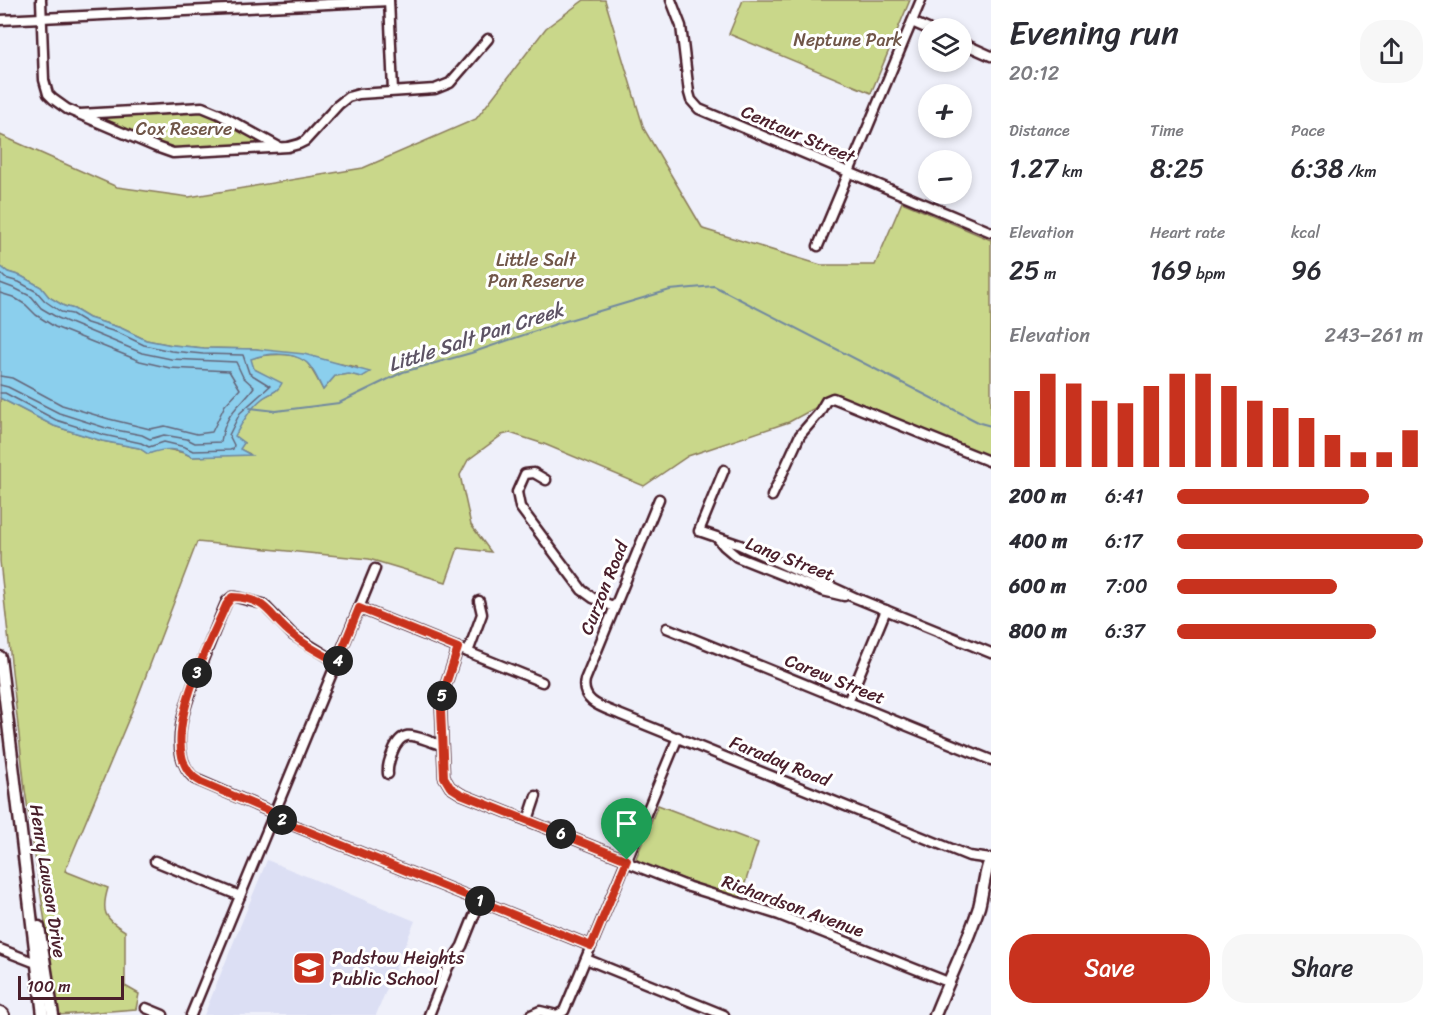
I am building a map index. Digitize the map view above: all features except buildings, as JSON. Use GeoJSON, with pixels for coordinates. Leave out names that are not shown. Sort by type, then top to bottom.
{"type":"FeatureCollection","features":[{"type":"Feature","properties":{"kind":"main road","name":"Henry Lawson Drive"},"geometry":{"type":"LineString","coordinates":[[0,657],[40,963],[43,1015]]}},
{"type":"Feature","properties":{"kind":"main road"},"geometry":{"type":"LineString","coordinates":[[934,1015],[980,905],[989,866]]}},
{"type":"Feature","properties":{"kind":"main road"},"geometry":{"type":"LineString","coordinates":[[980,905],[991,886]]}},
{"type":"Feature","properties":{"kind":"main road","name":"Henry Lawson Drive"},"geometry":{"type":"LineString","coordinates":[[40,963],[53,1015]]}},
{"type":"Feature","properties":{"kind":"street"},"geometry":{"type":"LineString","coordinates":[[41,0],[45,87],[53,99],[80,114],[169,152],[294,146],[304,141],[348,97],[393,91],[429,90],[446,86],[488,39]]}},
{"type":"Feature","properties":{"kind":"street"},"geometry":{"type":"LineString","coordinates":[[0,20],[389,0],[393,91]]}},
{"type":"Feature","properties":{"kind":"street","name":"Centaur Street"},"geometry":{"type":"LineString","coordinates":[[671,0],[681,26],[688,84],[691,100],[695,105],[705,112],[991,232]]}},
{"type":"Feature","properties":{"kind":"street"},"geometry":{"type":"LineString","coordinates":[[818,246],[921,0]]}},
{"type":"Feature","properties":{"kind":"street"},"geometry":{"type":"LineString","coordinates":[[912,22],[918,25]]}},
{"type":"Feature","properties":{"kind":"street"},"geometry":{"type":"LineString","coordinates":[[972,47],[991,56]]}},
{"type":"Feature","properties":{"kind":"street"},"geometry":{"type":"LineString","coordinates":[[80,114],[202,108],[219,114],[279,147]]}},
{"type":"Feature","properties":{"kind":"street"},"geometry":{"type":"LineString","coordinates":[[772,496],[798,439],[826,401],[837,398],[991,462]]}},
{"type":"Feature","properties":{"kind":"street","name":"Lang Street"},"geometry":{"type":"LineString","coordinates":[[724,470],[699,531],[769,558],[856,598],[991,653]]}},
{"type":"Feature","properties":{"kind":"street"},"geometry":{"type":"LineString","coordinates":[[546,480],[534,473],[525,474],[517,492],[520,507],[582,590],[593,598],[615,607]]}},
{"type":"Feature","properties":{"kind":"street","name":"Curzon Road"},"geometry":{"type":"LineString","coordinates":[[584,690],[587,674],[659,500]]}},
{"type":"Feature","properties":{"kind":"street"},"geometry":{"type":"LineString","coordinates":[[191,1015],[375,569]]}},
{"type":"Feature","properties":{"kind":"street"},"geometry":{"type":"LineString","coordinates":[[337,662],[293,635],[259,602],[232,597],[227,601],[183,710],[181,744],[183,762],[190,775],[274,815],[591,946]]}},
{"type":"Feature","properties":{"kind":"street"},"geometry":{"type":"LineString","coordinates":[[468,652],[482,614],[479,601]]}},
{"type":"Feature","properties":{"kind":"street"},"geometry":{"type":"LineString","coordinates":[[359,608],[542,682]]}},
{"type":"Feature","properties":{"kind":"street"},"geometry":{"type":"LineString","coordinates":[[848,702],[886,610]]}},
{"type":"Feature","properties":{"kind":"street","name":"Carew Street"},"geometry":{"type":"LineString","coordinates":[[667,628],[991,760]]}},
{"type":"Feature","properties":{"kind":"street","name":"Richardson Avenue"},"geometry":{"type":"LineString","coordinates":[[458,648],[441,703],[444,777],[450,787],[461,794],[695,890],[786,917],[948,982]]}},
{"type":"Feature","properties":{"kind":"street","name":"Faraday Road"},"geometry":{"type":"LineString","coordinates":[[584,690],[589,700],[594,703],[989,866]]}},
{"type":"Feature","properties":{"kind":"street"},"geometry":{"type":"LineString","coordinates":[[388,774],[388,762],[397,742],[403,736],[411,735],[442,745]]}},
{"type":"Feature","properties":{"kind":"street"},"geometry":{"type":"LineString","coordinates":[[531,1015],[540,1011],[557,1015],[564,1011],[678,737]]}},
{"type":"Feature","properties":{"kind":"street"},"geometry":{"type":"LineString","coordinates":[[528,820],[536,796]]}},
{"type":"Feature","properties":{"kind":"street"},"geometry":{"type":"LineString","coordinates":[[155,861],[240,896]]}},
{"type":"Feature","properties":{"kind":"street"},"geometry":{"type":"LineString","coordinates":[[429,1015],[448,967],[460,950],[480,901]]}},
{"type":"Feature","properties":{"kind":"street"},"geometry":{"type":"LineString","coordinates":[[0,949],[40,963]]}},
{"type":"Feature","properties":{"kind":"street"},"geometry":{"type":"LineString","coordinates":[[586,959],[724,1015]]}},
{"type":"Feature","properties":{"kind":"street"},"geometry":{"type":"LineString","coordinates":[[146,1008],[163,1015]]}},
{"type":"Feature","properties":{"kind":"shaded area","name":"Padstow Heights Public School"},"geometry":{"type":"Polygon","coordinates":[[[267,860],[415,921],[376,1015],[204,1015],[267,860]]]}},
{"type":"Feature","properties":{"kind":"green space","name":"Little Salt Pan Reserve"},"geometry":{"type":"Polygon","coordinates":[[[584,0],[605,0],[644,129],[703,229],[821,265],[875,265],[902,202],[991,240],[991,457],[839,395],[789,422],[688,456],[644,486],[544,444],[510,433],[502,435],[468,460],[460,475],[471,525],[491,552],[458,548],[446,582],[369,559],[197,542],[137,699],[65,871],[108,888],[105,903],[106,914],[112,922],[125,931],[125,986],[139,994],[136,1009],[59,1015],[25,790],[0,561],[0,398],[54,426],[102,441],[139,448],[148,454],[163,448],[192,457],[250,454],[239,449],[244,443],[234,437],[254,406],[276,391],[281,384],[254,369],[250,359],[281,354],[297,357],[309,365],[323,390],[335,376],[349,374],[362,377],[357,367],[256,349],[204,348],[146,340],[64,306],[49,297],[41,287],[8,272],[0,266],[0,135],[117,187],[189,197],[363,168],[476,119],[546,28],[584,0]]]}},
{"type":"Feature","properties":{"kind":"green space","name":"Neptune Park"},"geometry":{"type":"Polygon","coordinates":[[[743,0],[910,0],[871,93],[729,34],[743,0]]]}},
{"type":"Feature","properties":{"kind":"green space","name":"Cox Reserve"},"geometry":{"type":"Polygon","coordinates":[[[200,111],[209,113],[264,144],[173,149],[104,119],[104,116],[200,111]]]}},
{"type":"Feature","properties":{"kind":"green space"},"geometry":{"type":"Polygon","coordinates":[[[658,805],[758,843],[740,899],[641,864],[636,858],[658,805]]]}},
{"type":"Feature","properties":{"kind":"water"},"geometry":{"type":"Polygon","coordinates":[[[0,266],[41,287],[49,297],[64,306],[146,340],[204,348],[256,349],[304,354],[370,372],[362,377],[349,374],[335,376],[323,390],[311,367],[300,358],[279,354],[251,359],[254,369],[282,383],[276,391],[254,406],[235,436],[244,443],[240,449],[251,455],[192,457],[181,451],[170,450],[148,454],[139,448],[102,441],[54,426],[0,398],[0,266]]]}},
{"type":"Feature","properties":{"kind":"waterway","name":"Little Salt Pan Creek"},"geometry":{"type":"LineString","coordinates":[[250,408],[276,411],[339,403],[403,372],[471,353],[559,323],[670,290],[714,286],[980,423],[991,426]]}},
{"type":"Feature","properties":{"kind":"place","name":"Padstow Heights Public School"},"geometry":{"type":"Point","coordinates":[309,968]}},
{"type":"Feature","properties":{"kind":"route"},"geometry":{"type":"LineString","coordinates":[[236,597],[259,602],[293,635],[337,662],[359,608],[458,648],[441,703],[443,770],[446,783],[461,794],[627,860],[591,946],[273,817],[274,813],[195,779],[186,769],[181,754],[182,715],[227,601],[236,597]]}}]}
